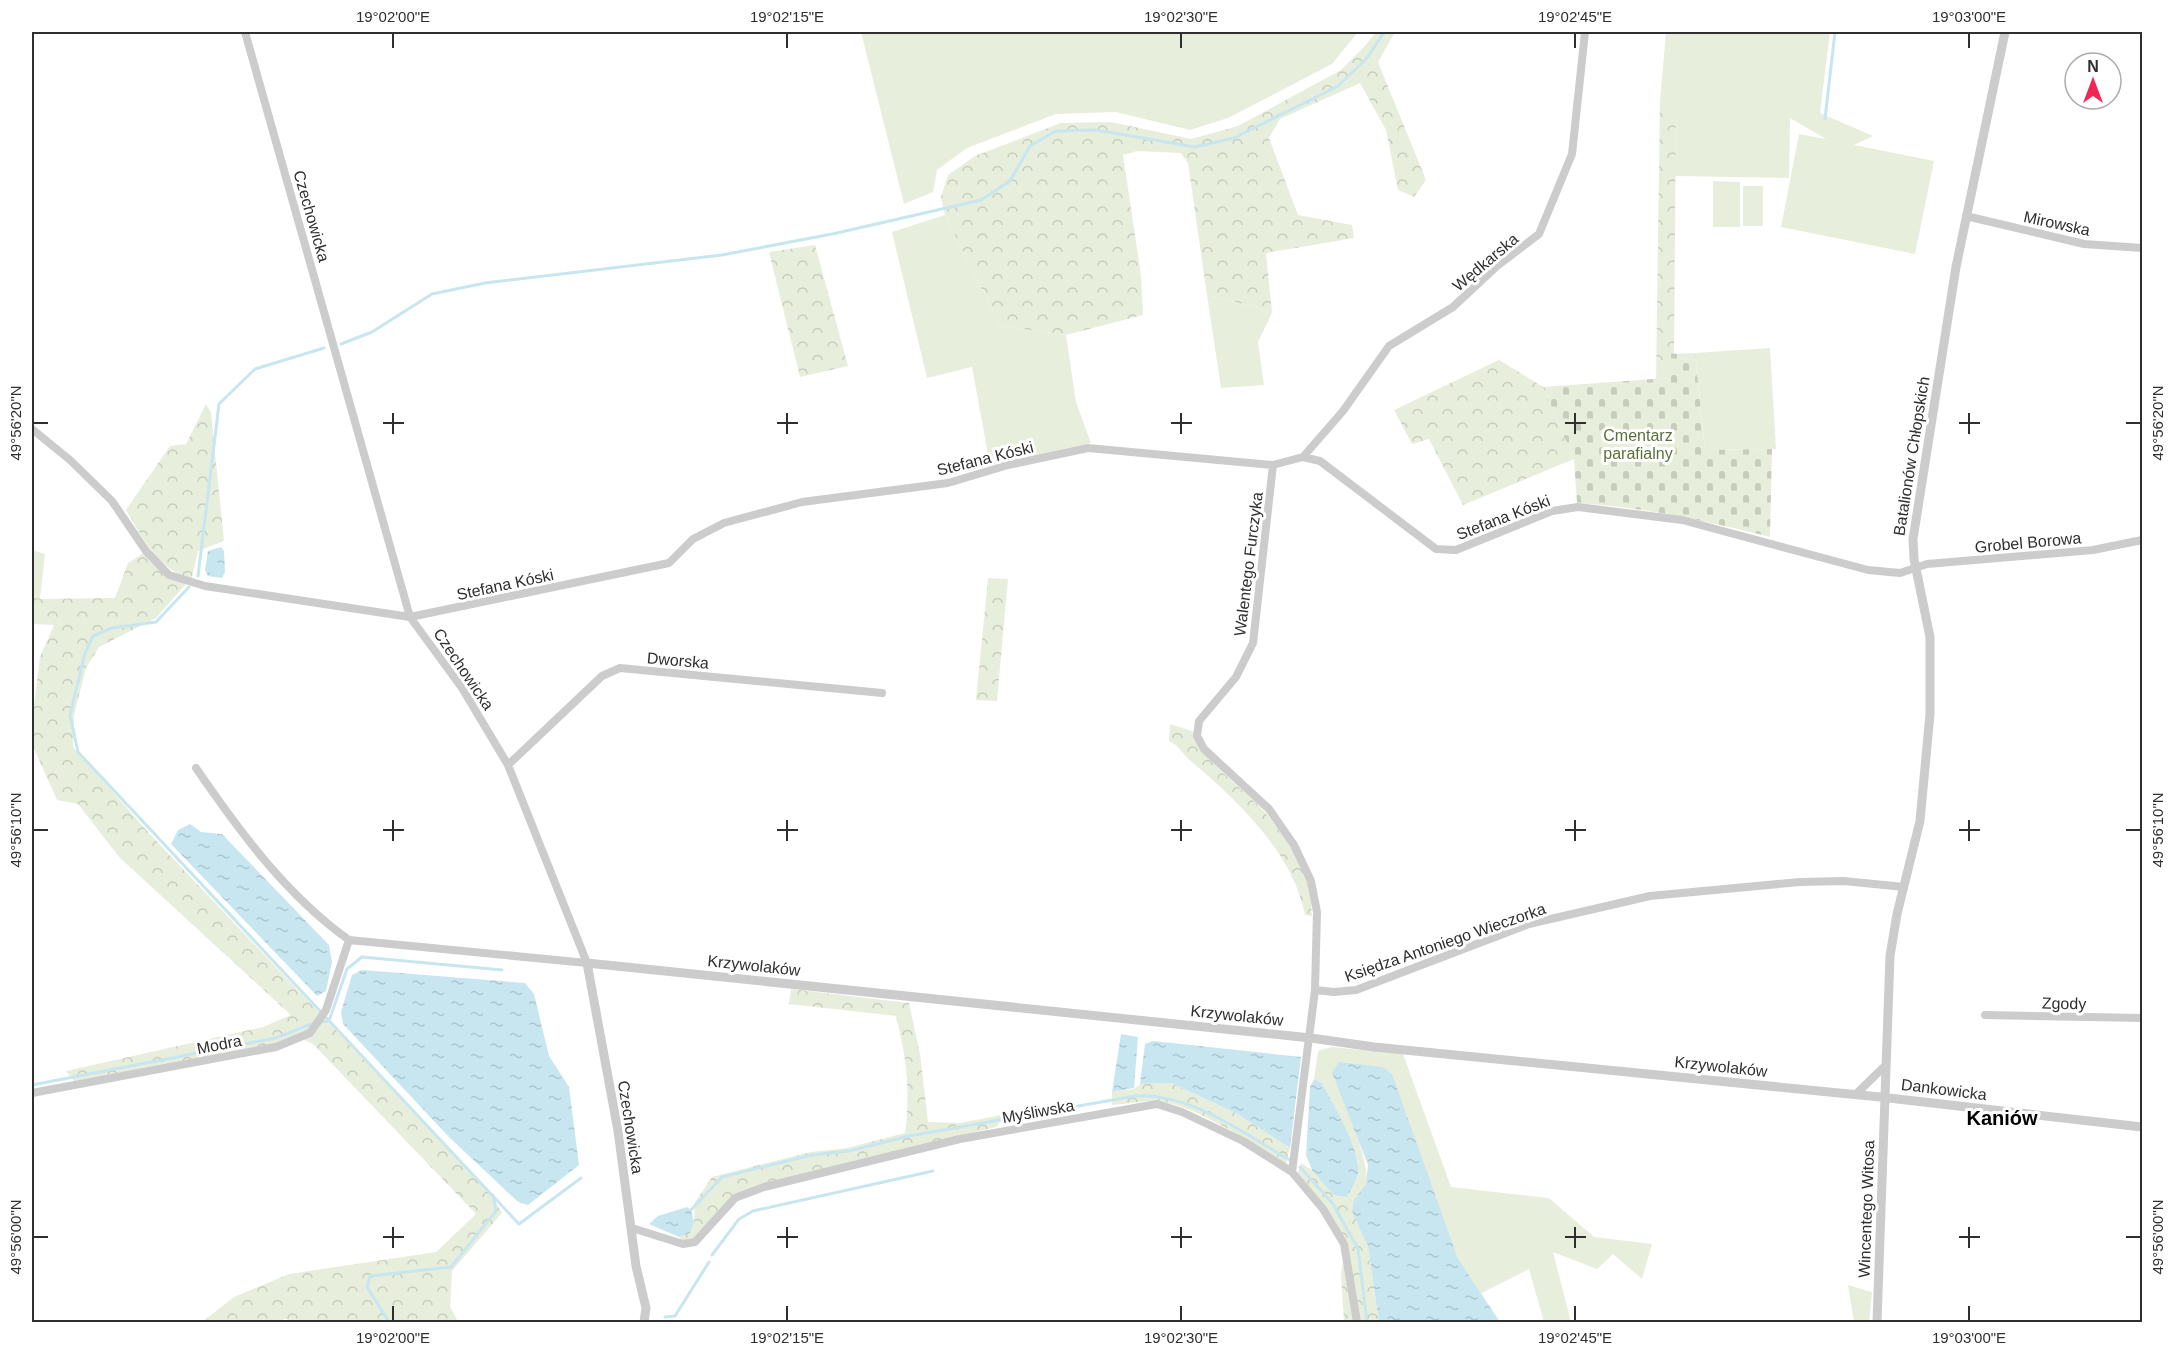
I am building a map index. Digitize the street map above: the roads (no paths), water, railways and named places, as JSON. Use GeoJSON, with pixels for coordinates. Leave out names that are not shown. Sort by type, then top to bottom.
{"type":"FeatureCollection","features":[{"type":"Feature","properties":{"kind":"street","name":"Czechowicka"},"geometry":{"type":"LineString","coordinates":[[245,32],[410,617],[462,688],[508,765],[587,963],[632,1228],[636,1266],[646,1308],[644,1323]]}},
{"type":"Feature","properties":{"kind":"street","name":"Wędkarska"},"geometry":{"type":"LineString","coordinates":[[1303,457],[1343,411],[1389,346],[1453,307],[1497,266],[1539,234],[1572,154],[1585,32]]}},
{"type":"Feature","properties":{"kind":"street","name":"Batalionów Chłopskich"},"geometry":{"type":"LineString","coordinates":[[1885,1097],[1890,956],[1916,842],[1923,800],[1931,674],[1927,615],[1916,568],[1913,539],[1966,216],[2005,32]]}},
{"type":"Feature","properties":{"kind":"street","name":"Mirowska"},"geometry":{"type":"LineString","coordinates":[[1966,216],[2084,244],[2142,248]]}},
{"type":"Feature","properties":{"kind":"street","name":"Stefana Kóski"},"geometry":{"type":"LineString","coordinates":[[32,429],[70,460],[112,501],[146,551],[169,574],[205,586],[410,617],[669,563],[693,539],[724,523],[802,502],[948,483],[1008,465],[1088,448],[1273,465],[1303,457],[1320,461],[1436,549],[1447,551],[1456,550],[1552,510],[1578,507],[1682,520],[1868,570],[1900,573],[1916,568]]}},
{"type":"Feature","properties":{"kind":"street","name":"Walentego Furczyka"},"geometry":{"type":"LineString","coordinates":[[1273,465],[1253,643],[1236,677],[1199,721],[1197,736],[1204,749],[1269,809],[1294,845],[1311,881],[1317,912],[1315,990],[1311,1038],[1292,1172]]}},
{"type":"Feature","properties":{"kind":"street","name":"Grobel Borowa"},"geometry":{"type":"LineString","coordinates":[[1916,568],[1927,564],[2093,550],[2142,540]]}},
{"type":"Feature","properties":{"kind":"street","name":"Dworska"},"geometry":{"type":"LineString","coordinates":[[508,765],[602,676],[620,668],[882,693]]}},
{"type":"Feature","properties":{"kind":"street"},"geometry":{"type":"LineString","coordinates":[[196,768],[241,834],[317,917],[349,940],[587,963]]}},
{"type":"Feature","properties":{"kind":"street","name":"Księdza Antoniego Wieczorka"},"geometry":{"type":"LineString","coordinates":[[1315,990],[1334,992],[1356,990],[1529,924],[1650,896],[1800,882],[1844,881],[1904,887]]}},
{"type":"Feature","properties":{"kind":"street","name":"Modra"},"geometry":{"type":"LineString","coordinates":[[32,1093],[276,1047],[310,1033],[326,1010],[349,940]]}},
{"type":"Feature","properties":{"kind":"street","name":"Krzywolaków"},"geometry":{"type":"LineString","coordinates":[[587,963],[1311,1038],[1374,1047],[1885,1097]]}},
{"type":"Feature","properties":{"kind":"street","name":"Zgody"},"geometry":{"type":"LineString","coordinates":[[1985,1015],[2142,1018]]}},
{"type":"Feature","properties":{"kind":"street"},"geometry":{"type":"LineString","coordinates":[[1856,1094],[1886,1065]]}},
{"type":"Feature","properties":{"kind":"street","name":"Dankowicka"},"geometry":{"type":"LineString","coordinates":[[1885,1097],[2142,1127]]}},
{"type":"Feature","properties":{"kind":"street","name":"Wincentego Witosa"},"geometry":{"type":"LineString","coordinates":[[1877,1323],[1885,1097]]}},
{"type":"Feature","properties":{"kind":"street","name":"Myśliwska"},"geometry":{"type":"LineString","coordinates":[[632,1228],[683,1244],[695,1242],[735,1198],[764,1187],[960,1139],[1156,1104],[1182,1112],[1243,1141],[1292,1172],[1323,1209],[1344,1244],[1357,1323]]}},
{"type":"Feature","properties":{"kind":"water"},"geometry":{"type":"Polygon","coordinates":[[[221,547],[224,551],[225,572],[222,578],[208,576],[205,570],[208,551],[221,547]]]}},
{"type":"Feature","properties":{"kind":"water"},"geometry":{"type":"Polygon","coordinates":[[[190,824],[201,832],[222,834],[329,945],[332,962],[326,991],[317,996],[171,844],[178,830],[190,824]]]}},
{"type":"Feature","properties":{"kind":"water"},"geometry":{"type":"Polygon","coordinates":[[[362,970],[525,983],[534,994],[549,1056],[569,1087],[579,1165],[528,1205],[518,1202],[448,1136],[343,1024],[341,1012],[352,975],[362,970]]]}},
{"type":"Feature","properties":{"kind":"water"},"geometry":{"type":"Polygon","coordinates":[[[1121,1034],[1138,1037],[1134,1088],[1112,1092],[1121,1034]]]}},
{"type":"Feature","properties":{"kind":"water"},"geometry":{"type":"Polygon","coordinates":[[[1153,1041],[1301,1057],[1290,1148],[1236,1113],[1171,1083],[1140,1084],[1145,1044],[1153,1041]]]}},
{"type":"Feature","properties":{"kind":"water"},"geometry":{"type":"Polygon","coordinates":[[[1339,1062],[1382,1067],[1392,1074],[1458,1259],[1500,1322],[1379,1322],[1368,1247],[1352,1211],[1354,1200],[1366,1184],[1368,1165],[1332,1073],[1339,1062]]]}},
{"type":"Feature","properties":{"kind":"water"},"geometry":{"type":"Polygon","coordinates":[[[1314,1079],[1322,1083],[1343,1123],[1356,1156],[1358,1174],[1347,1197],[1333,1195],[1312,1170],[1306,1155],[1310,1087],[1314,1079]]]}},
{"type":"Feature","properties":{"kind":"water"},"geometry":{"type":"Polygon","coordinates":[[[687,1207],[691,1210],[694,1222],[690,1233],[679,1237],[649,1224],[658,1216],[687,1207]]]}},
{"type":"Feature","properties":{"kind":"waterway"},"geometry":{"type":"LineString","coordinates":[[341,344],[372,332],[432,294],[485,283],[722,255],[837,233],[981,200],[1010,181],[1030,146],[1056,131],[1096,130],[1195,147],[1234,138],[1338,86],[1367,58],[1384,32]]}},
{"type":"Feature","properties":{"kind":"waterway"},"geometry":{"type":"LineString","coordinates":[[1825,119],[1835,32]]}},
{"type":"Feature","properties":{"kind":"waterway"},"geometry":{"type":"LineString","coordinates":[[198,576],[219,404],[255,369],[324,348]]}},
{"type":"Feature","properties":{"kind":"waterway"},"geometry":{"type":"LineString","coordinates":[[189,587],[156,622],[112,628],[93,636],[85,653],[70,715],[78,752],[519,1224],[581,1178]]}},
{"type":"Feature","properties":{"kind":"waterway"},"geometry":{"type":"LineString","coordinates":[[32,1085],[275,1038],[308,1025],[329,1021],[347,969],[362,957],[502,970]]}},
{"type":"Feature","properties":{"kind":"waterway"},"geometry":{"type":"LineString","coordinates":[[691,1210],[722,1177],[812,1155],[849,1151],[909,1136],[1135,1096],[1177,1101],[1196,1108],[1235,1127],[1290,1160]]}},
{"type":"Feature","properties":{"kind":"waterway"},"geometry":{"type":"LineString","coordinates":[[1300,1167],[1333,1204],[1358,1249],[1367,1322]]}},
{"type":"Feature","properties":{"kind":"waterway"},"geometry":{"type":"LineString","coordinates":[[712,1255],[739,1219],[753,1211],[933,1171]]}},
{"type":"Feature","properties":{"kind":"waterway"},"geometry":{"type":"LineString","coordinates":[[389,1322],[367,1287],[370,1276],[451,1267],[496,1211],[493,1195]]}},
{"type":"Feature","properties":{"kind":"waterway"},"geometry":{"type":"LineString","coordinates":[[665,1317],[675,1316],[709,1262]]}},
{"type":"Feature","properties":{"kind":"district","name":"Kaniów"},"geometry":{"type":"Point","coordinates":[2002,1118]}},
{"type":"Feature","properties":{"kind":"park label","name":"Cmentarz parafialny"},"geometry":{"type":"Point","coordinates":[1638,444]}}]}
